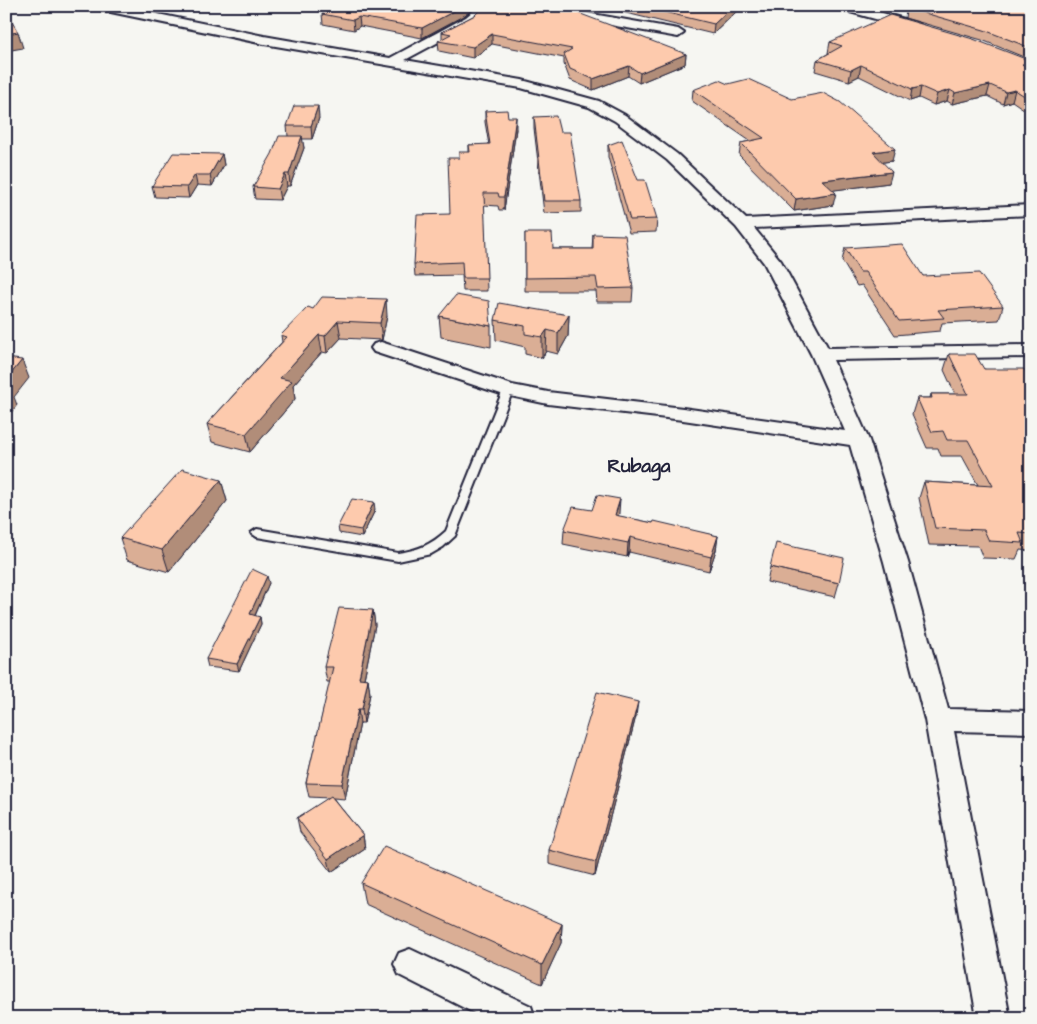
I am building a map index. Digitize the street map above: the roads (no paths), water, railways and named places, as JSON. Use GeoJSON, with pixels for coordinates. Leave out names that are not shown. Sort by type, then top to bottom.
{"type":"FeatureCollection","features":[{"type":"Feature","properties":{"kind":"street"},"geometry":{"type":"LineString","coordinates":[[102,6],[264,40],[522,84],[594,104],[620,118],[672,157],[742,224],[772,261],[821,354],[859,440],[896,562],[938,720],[994,1018]]}},
{"type":"Feature","properties":{"kind":"street"},"geometry":{"type":"LineString","coordinates":[[392,62],[470,20],[486,6]]}},
{"type":"Feature","properties":{"kind":"street"},"geometry":{"type":"LineString","coordinates":[[525,6],[678,33]]}},
{"type":"Feature","properties":{"kind":"street"},"geometry":{"type":"LineString","coordinates":[[843,6],[931,31]]}},
{"type":"Feature","properties":{"kind":"street"},"geometry":{"type":"LineString","coordinates":[[742,224],[1031,210]]}},
{"type":"Feature","properties":{"kind":"street"},"geometry":{"type":"LineString","coordinates":[[381,348],[508,390],[548,398],[683,414],[859,440]]}},
{"type":"Feature","properties":{"kind":"street"},"geometry":{"type":"LineString","coordinates":[[821,354],[1031,351]]}},
{"type":"Feature","properties":{"kind":"street"},"geometry":{"type":"LineString","coordinates":[[938,720],[1031,722]]}},
{"type":"Feature","properties":{"kind":"street"},"geometry":{"type":"LineString","coordinates":[[410,964],[519,1018]]}},
{"type":"Feature","properties":{"kind":"lane"},"geometry":{"type":"LineString","coordinates":[[257,533],[398,557],[420,554],[439,545],[451,533],[508,390]]}},
{"type":"Feature","properties":{"kind":"district","name":"Rubaga"},"geometry":{"type":"Point","coordinates":[639,465]}}]}
